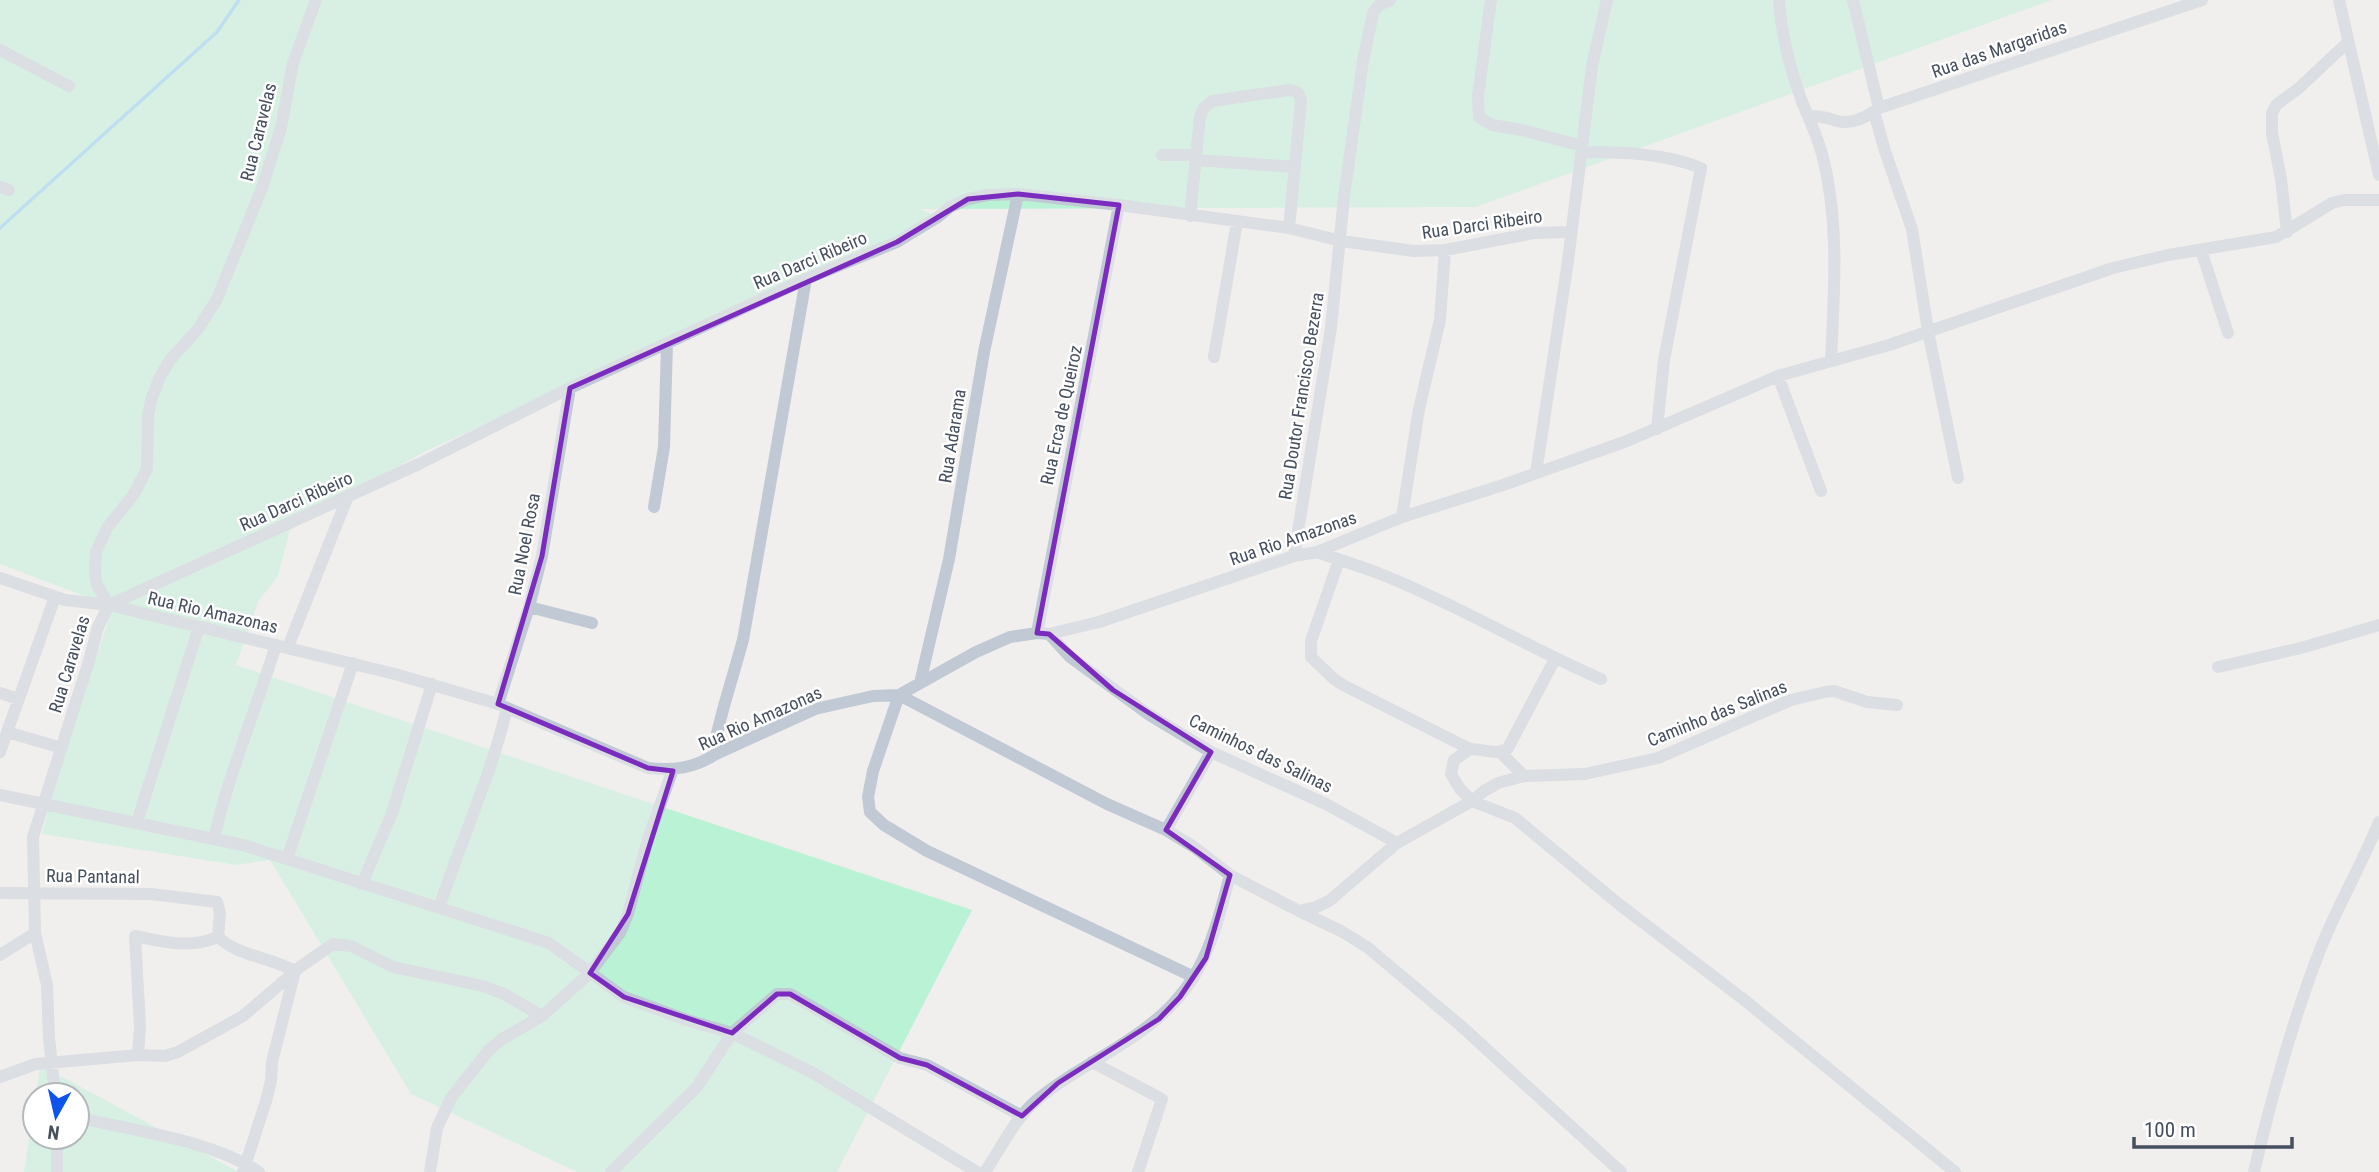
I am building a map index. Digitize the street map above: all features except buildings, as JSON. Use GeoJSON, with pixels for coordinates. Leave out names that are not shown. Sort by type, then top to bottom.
{"type":"FeatureCollection","features":[{"type":"Feature","properties":{"kind":"street","name":"Rua Caravelas"},"geometry":{"type":"LineString","coordinates":[[54,1081],[47,985],[35,933],[33,837],[98,627],[109,605],[97,585],[94,573],[96,552],[107,528],[134,494],[147,469],[148,416],[160,377],[170,360],[198,329],[218,299],[262,188],[281,128],[293,63],[316,0]]}},
{"type":"Feature","properties":{"kind":"street","name":"Rua Doutor Francisco Bezerra"},"geometry":{"type":"LineString","coordinates":[[1294,556],[1331,328],[1358,89],[1373,13],[1379,5],[1390,0]]}},
{"type":"Feature","properties":{"kind":"street"},"geometry":{"type":"LineString","coordinates":[[1492,0],[1478,96],[1479,117],[1492,125],[1522,130],[1582,149],[1673,160],[1701,168],[1664,360],[1657,429]]}},
{"type":"Feature","properties":{"kind":"street"},"geometry":{"type":"LineString","coordinates":[[1536,473],[1592,66],[1607,0]]}},
{"type":"Feature","properties":{"kind":"street"},"geometry":{"type":"LineString","coordinates":[[1779,0],[1796,84],[1816,133],[1827,177],[1834,227],[1831,361]]}},
{"type":"Feature","properties":{"kind":"street"},"geometry":{"type":"LineString","coordinates":[[1853,0],[1885,151],[1909,218],[1928,331],[1958,478]]}},
{"type":"Feature","properties":{"kind":"street","name":"Rua das Margaridas"},"geometry":{"type":"LineString","coordinates":[[1809,117],[1854,121],[1876,110],[2202,0]]}},
{"type":"Feature","properties":{"kind":"street"},"geometry":{"type":"LineString","coordinates":[[2339,0],[2379,175]]}},
{"type":"Feature","properties":{"kind":"street"},"geometry":{"type":"LineString","coordinates":[[2287,232],[2272,133],[2272,113],[2276,105],[2299,88],[2348,42]]}},
{"type":"Feature","properties":{"kind":"street"},"geometry":{"type":"LineString","coordinates":[[0,50],[69,86]]}},
{"type":"Feature","properties":{"kind":"street"},"geometry":{"type":"LineString","coordinates":[[1190,216],[1200,117],[1206,104],[1289,90],[1296,91],[1301,102],[1289,228]]}},
{"type":"Feature","properties":{"kind":"street"},"geometry":{"type":"LineString","coordinates":[[1163,155],[1295,167]]}},
{"type":"Feature","properties":{"kind":"street","name":"Rua Darci Ribeiro"},"geometry":{"type":"LineString","coordinates":[[109,605],[348,496],[570,388],[806,279],[897,242],[950,207],[968,199],[1018,194],[1119,205],[1289,228],[1341,241],[1414,251],[1445,250],[1534,233],[1571,232]]}},
{"type":"Feature","properties":{"kind":"street","name":"Rua Adarama"},"geometry":{"type":"LineString","coordinates":[[920,682],[948,559],[984,352],[1018,194]]}},
{"type":"Feature","properties":{"kind":"street","name":"Rua Rio Amazonas"},"geometry":{"type":"LineString","coordinates":[[0,578],[65,600],[109,605],[432,684],[503,706],[648,768],[673,769],[702,762],[815,709],[845,701],[899,695],[1010,637],[1099,622],[1294,556],[1317,552],[1402,517],[1536,473],[1657,429],[1778,376],[1889,345],[2113,268],[2268,240],[2287,232],[2332,203],[2344,200],[2379,200]]}},
{"type":"Feature","properties":{"kind":"street","name":"Rua Erca de Queiroz"},"geometry":{"type":"LineString","coordinates":[[1043,633],[1119,205]]}},
{"type":"Feature","properties":{"kind":"street"},"geometry":{"type":"LineString","coordinates":[[1214,357],[1237,222]]}},
{"type":"Feature","properties":{"kind":"street"},"geometry":{"type":"LineString","coordinates":[[1402,517],[1419,409],[1440,320],[1445,250]]}},
{"type":"Feature","properties":{"kind":"street"},"geometry":{"type":"LineString","coordinates":[[2201,250],[2228,332]]}},
{"type":"Feature","properties":{"kind":"street"},"geometry":{"type":"LineString","coordinates":[[716,754],[723,706],[743,640],[806,279]]}},
{"type":"Feature","properties":{"kind":"street"},"geometry":{"type":"LineString","coordinates":[[654,507],[664,447],[667,344]]}},
{"type":"Feature","properties":{"kind":"street"},"geometry":{"type":"LineString","coordinates":[[1778,376],[1821,492]]}},
{"type":"Feature","properties":{"kind":"street","name":"Rua Noel Rosa"},"geometry":{"type":"LineString","coordinates":[[439,908],[462,838],[489,771],[542,556],[570,388]]}},
{"type":"Feature","properties":{"kind":"street"},"geometry":{"type":"LineString","coordinates":[[214,839],[229,782],[262,693],[348,496]]}},
{"type":"Feature","properties":{"kind":"street"},"geometry":{"type":"LineString","coordinates":[[1317,552],[1383,575],[1442,601],[1555,659],[1601,679]]}},
{"type":"Feature","properties":{"kind":"street"},"geometry":{"type":"LineString","coordinates":[[1339,560],[1311,641],[1311,657],[1343,685],[1470,749],[1500,752],[1508,748],[1555,659]]}},
{"type":"Feature","properties":{"kind":"street"},"geometry":{"type":"LineString","coordinates":[[0,752],[55,597]]}},
{"type":"Feature","properties":{"kind":"street"},"geometry":{"type":"LineString","coordinates":[[529,607],[592,623]]}},
{"type":"Feature","properties":{"kind":"street"},"geometry":{"type":"LineString","coordinates":[[2218,667],[2301,648],[2379,625]]}},
{"type":"Feature","properties":{"kind":"street"},"geometry":{"type":"LineString","coordinates":[[137,822],[199,627]]}},
{"type":"Feature","properties":{"kind":"street","name":"Caminhos das Salinas"},"geometry":{"type":"LineString","coordinates":[[1043,633],[1113,690],[1211,752],[1325,804],[1397,843]]}},
{"type":"Feature","properties":{"kind":"street"},"geometry":{"type":"LineString","coordinates":[[287,859],[354,663]]}},
{"type":"Feature","properties":{"kind":"street"},"geometry":{"type":"LineString","coordinates":[[362,884],[391,813],[432,684]]}},
{"type":"Feature","properties":{"kind":"street","name":"Caminho das Salinas"},"geometry":{"type":"LineString","coordinates":[[1299,911],[1316,907],[1335,897],[1397,843],[1472,801],[1498,783],[1524,776],[1584,774],[1658,758],[1791,700],[1825,692],[1834,691],[1867,702],[1897,705]]}},
{"type":"Feature","properties":{"kind":"street"},"geometry":{"type":"LineString","coordinates":[[0,693],[18,699]]}},
{"type":"Feature","properties":{"kind":"street"},"geometry":{"type":"LineString","coordinates":[[1194,977],[927,851],[884,825],[870,811],[868,796],[873,771],[899,695],[1107,804],[1166,830],[1194,847],[1230,875],[1367,947],[1460,1025],[1621,1172]]}},
{"type":"Feature","properties":{"kind":"street"},"geometry":{"type":"LineString","coordinates":[[7,732],[61,748]]}},
{"type":"Feature","properties":{"kind":"street"},"geometry":{"type":"LineString","coordinates":[[1470,749],[1454,760],[1451,774],[1460,789],[1472,801],[1515,818],[1620,905],[1744,999],[1955,1172]]}},
{"type":"Feature","properties":{"kind":"street"},"geometry":{"type":"LineString","coordinates":[[1166,830],[1211,752]]}},
{"type":"Feature","properties":{"kind":"street"},"geometry":{"type":"LineString","coordinates":[[1500,752],[1524,776]]}},
{"type":"Feature","properties":{"kind":"street"},"geometry":{"type":"LineString","coordinates":[[430,1172],[437,1128],[451,1098],[489,1051],[502,1039],[542,1016],[590,972],[620,933],[628,914],[648,839],[673,769]]}},
{"type":"Feature","properties":{"kind":"street"},"geometry":{"type":"LineString","coordinates":[[0,794],[214,839],[287,859],[549,943],[624,997],[732,1033],[813,1073],[977,1172]]}},
{"type":"Feature","properties":{"kind":"street"},"geometry":{"type":"LineString","coordinates":[[2254,1172],[2284,1060],[2323,942],[2379,822]]}},
{"type":"Feature","properties":{"kind":"street"},"geometry":{"type":"LineString","coordinates":[[985,1172],[1022,1116],[1036,1100],[1159,1019],[1180,997],[1206,958],[1230,875]]}},
{"type":"Feature","properties":{"kind":"street","name":"Rua Pantanal"},"geometry":{"type":"LineString","coordinates":[[0,893],[151,894],[217,902],[220,913],[218,937]]}},
{"type":"Feature","properties":{"kind":"street"},"geometry":{"type":"LineString","coordinates":[[0,955],[35,933]]}},
{"type":"Feature","properties":{"kind":"street"},"geometry":{"type":"LineString","coordinates":[[138,1055],[140,1026],[135,936],[201,944],[218,937],[229,948],[268,958],[295,971]]}},
{"type":"Feature","properties":{"kind":"street"},"geometry":{"type":"LineString","coordinates":[[0,1077],[36,1064],[138,1055],[165,1056],[190,1047],[253,1009],[295,971],[333,944],[342,943],[393,967],[484,986],[542,1016]]}},
{"type":"Feature","properties":{"kind":"street"},"geometry":{"type":"LineString","coordinates":[[245,1168],[271,1081],[272,1062],[295,971]]}},
{"type":"Feature","properties":{"kind":"street"},"geometry":{"type":"LineString","coordinates":[[611,1172],[697,1087],[732,1033],[777,994],[790,994],[900,1058],[927,1065],[1022,1116]]}},
{"type":"Feature","properties":{"kind":"street"},"geometry":{"type":"LineString","coordinates":[[1091,1062],[1163,1098],[1138,1172]]}},
{"type":"Feature","properties":{"kind":"street"},"geometry":{"type":"LineString","coordinates":[[91,1120],[172,1138],[222,1153],[245,1168],[259,1172]]}},
{"type":"Feature","properties":{"kind":"street"},"geometry":{"type":"LineString","coordinates":[[57,1151],[57,1172]]}},
{"type":"Feature","properties":{"kind":"highlighted area"},"geometry":{"type":"Polygon","coordinates":[[[1018,194],[1119,205],[1037,633],[1049,634],[1113,690],[1211,752],[1166,830],[1230,875],[1206,958],[1180,997],[1159,1019],[1058,1083],[1022,1116],[927,1065],[900,1058],[790,994],[777,994],[732,1033],[624,997],[590,973],[628,914],[673,771],[648,768],[498,704],[542,556],[570,388],[897,242],[968,199],[1018,194]]]}},
{"type":"Feature","properties":{"kind":"green space"},"geometry":{"type":"Polygon","coordinates":[[[0,0],[2052,0],[1476,207],[920,209],[938,217],[422,453],[290,530],[278,576],[258,602],[236,665],[972,910],[837,1172],[577,1172],[411,1094],[270,860],[236,865],[42,834],[58,772],[113,607],[0,564],[0,0]]]}},
{"type":"Feature","properties":{"kind":"green space"},"geometry":{"type":"Polygon","coordinates":[[[40,1065],[70,1081],[38,1081],[40,1065]]]}},
{"type":"Feature","properties":{"kind":"green space"},"geometry":{"type":"Polygon","coordinates":[[[91,1092],[239,1172],[24,1172],[27,1151],[91,1151],[91,1092]]]}},
{"type":"Feature","properties":{"kind":"waterway"},"geometry":{"type":"LineString","coordinates":[[0,228],[217,32],[239,0]]}}]}
